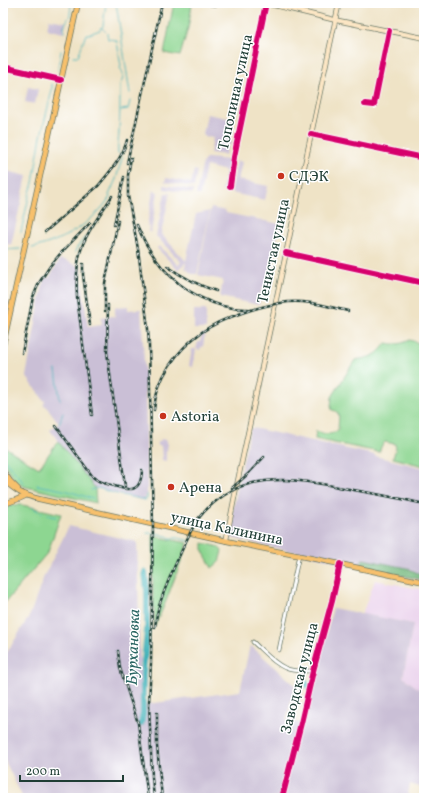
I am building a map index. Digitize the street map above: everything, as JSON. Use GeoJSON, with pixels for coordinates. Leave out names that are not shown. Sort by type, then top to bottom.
{"type":"FeatureCollection","features":[{"type":"Feature","properties":{"kind":"main road"},"geometry":{"type":"LineString","coordinates":[[3,345],[78,3]]}},
{"type":"Feature","properties":{"kind":"main road"},"geometry":{"type":"LineString","coordinates":[[207,3],[217,3]]}},
{"type":"Feature","properties":{"kind":"main road"},"geometry":{"type":"LineString","coordinates":[[266,3],[335,20],[424,38]]}},
{"type":"Feature","properties":{"kind":"main road","name":"Тенистая улица"},"geometry":{"type":"LineString","coordinates":[[226,541],[339,3]]}},
{"type":"Feature","properties":{"kind":"main road"},"geometry":{"type":"LineString","coordinates":[[3,67],[61,80]]}},
{"type":"Feature","properties":{"kind":"main road"},"geometry":{"type":"LineString","coordinates":[[286,253],[424,283]]}},
{"type":"Feature","properties":{"kind":"main road"},"geometry":{"type":"LineString","coordinates":[[3,471],[10,481],[22,491],[25,496]]}},
{"type":"Feature","properties":{"kind":"main road"},"geometry":{"type":"LineString","coordinates":[[3,479],[15,490],[25,496]]}},
{"type":"Feature","properties":{"kind":"main road"},"geometry":{"type":"LineString","coordinates":[[3,501],[13,497],[25,496]]}},
{"type":"Feature","properties":{"kind":"main road"},"geometry":{"type":"LineString","coordinates":[[3,505],[9,501],[25,496]]}},
{"type":"Feature","properties":{"kind":"main road","name":"улица Калинина"},"geometry":{"type":"LineString","coordinates":[[25,496],[226,541],[424,582]]}},
{"type":"Feature","properties":{"kind":"main road","name":"Заводская улица"},"geometry":{"type":"LineString","coordinates":[[282,798],[340,564]]}},
{"type":"Feature","properties":{"kind":"street","name":"Тополиная улица"},"geometry":{"type":"LineString","coordinates":[[230,186],[234,157],[266,3]]}},
{"type":"Feature","properties":{"kind":"street"},"geometry":{"type":"LineString","coordinates":[[365,104],[374,105],[389,31]]}},
{"type":"Feature","properties":{"kind":"street"},"geometry":{"type":"LineString","coordinates":[[311,134],[424,158]]}},
{"type":"Feature","properties":{"kind":"street"},"geometry":{"type":"LineString","coordinates":[[278,650],[299,555]]}},
{"type":"Feature","properties":{"kind":"street"},"geometry":{"type":"LineString","coordinates":[[253,642],[277,664],[286,669],[296,671],[313,671]]}},
{"type":"Feature","properties":{"kind":"shaded area"},"geometry":{"type":"Polygon","coordinates":[[[49,19],[66,22],[63,33],[47,29],[49,19]]]}},
{"type":"Feature","properties":{"kind":"shaded area"},"geometry":{"type":"Polygon","coordinates":[[[28,87],[38,89],[35,104],[25,102],[28,87]]]}},
{"type":"Feature","properties":{"kind":"shaded area"},"geometry":{"type":"Polygon","coordinates":[[[207,114],[233,119],[229,140],[232,141],[231,145],[228,145],[225,155],[210,153],[213,138],[207,137],[203,134],[207,114]]]}},
{"type":"Feature","properties":{"kind":"shaded area"},"geometry":{"type":"Polygon","coordinates":[[[207,158],[230,160],[226,191],[222,191],[226,171],[206,166],[200,195],[196,195],[203,162],[207,158]]]}},
{"type":"Feature","properties":{"kind":"shaded area"},"geometry":{"type":"Polygon","coordinates":[[[237,161],[242,162],[238,180],[268,186],[265,200],[231,193],[237,161]]]}},
{"type":"Feature","properties":{"kind":"shaded area"},"geometry":{"type":"Polygon","coordinates":[[[3,170],[27,176],[11,245],[3,243],[3,170]]]}},
{"type":"Feature","properties":{"kind":"shaded area"},"geometry":{"type":"Polygon","coordinates":[[[194,170],[197,171],[194,187],[165,182],[166,178],[191,183],[194,170]]]}},
{"type":"Feature","properties":{"kind":"shaded area"},"geometry":{"type":"Polygon","coordinates":[[[164,185],[193,190],[193,194],[164,189],[164,185]]]}},
{"type":"Feature","properties":{"kind":"shaded area"},"geometry":{"type":"Polygon","coordinates":[[[153,191],[158,192],[151,232],[148,232],[149,226],[147,226],[153,191]]]}},
{"type":"Feature","properties":{"kind":"shaded area"},"geometry":{"type":"Polygon","coordinates":[[[165,193],[170,193],[161,234],[186,261],[196,214],[210,211],[197,274],[192,274],[185,268],[186,262],[178,270],[157,248],[159,246],[178,265],[181,262],[156,236],[165,193]]]}},
{"type":"Feature","properties":{"kind":"shaded area"},"geometry":{"type":"Polygon","coordinates":[[[211,208],[226,211],[226,213],[280,224],[267,289],[262,288],[259,305],[220,297],[223,280],[198,275],[211,208]]]}},
{"type":"Feature","properties":{"kind":"shaded area"},"geometry":{"type":"Polygon","coordinates":[[[60,259],[80,267],[88,327],[102,325],[101,317],[115,316],[115,307],[128,306],[128,310],[141,309],[145,377],[147,487],[145,501],[95,488],[50,430],[59,423],[46,406],[43,405],[45,402],[26,376],[45,277],[49,278],[60,259]]]}},
{"type":"Feature","properties":{"kind":"shaded area"},"geometry":{"type":"Polygon","coordinates":[[[194,310],[206,310],[206,329],[194,329],[194,310]]]}},
{"type":"Feature","properties":{"kind":"shaded area"},"geometry":{"type":"Polygon","coordinates":[[[202,334],[205,334],[203,347],[201,347],[200,350],[196,349],[202,334]]]}},
{"type":"Feature","properties":{"kind":"shaded area"},"geometry":{"type":"Polygon","coordinates":[[[192,349],[196,349],[193,367],[189,366],[192,349]]]}},
{"type":"Feature","properties":{"kind":"shaded area"},"geometry":{"type":"Polygon","coordinates":[[[253,428],[375,455],[424,468],[424,581],[231,538],[228,534],[250,429],[253,428]]]}},
{"type":"Feature","properties":{"kind":"shaded area"},"geometry":{"type":"Polygon","coordinates":[[[161,439],[167,440],[168,443],[166,461],[162,460],[161,446],[158,446],[158,442],[160,442],[161,439]]]}},
{"type":"Feature","properties":{"kind":"shaded area"},"geometry":{"type":"Polygon","coordinates":[[[69,526],[137,542],[141,705],[240,691],[250,645],[295,685],[286,720],[303,724],[333,608],[413,624],[403,677],[424,693],[424,788],[410,784],[407,798],[23,798],[3,757],[3,659],[30,615],[44,576],[69,526]]]}},
{"type":"Feature","properties":{"kind":"shaded area"},"geometry":{"type":"Polygon","coordinates":[[[375,580],[424,590],[424,693],[403,677],[413,624],[362,614],[375,580]]]}},
{"type":"Feature","properties":{"kind":"green space"},"geometry":{"type":"Polygon","coordinates":[[[174,3],[192,4],[188,28],[180,56],[164,53],[174,3]]]}},
{"type":"Feature","properties":{"kind":"green space"},"geometry":{"type":"Polygon","coordinates":[[[410,340],[424,345],[424,466],[393,458],[396,448],[395,444],[385,442],[379,452],[315,439],[316,431],[327,434],[338,430],[339,415],[336,411],[332,410],[332,397],[355,360],[373,356],[386,343],[398,344],[410,340]]]}},
{"type":"Feature","properties":{"kind":"green space"},"geometry":{"type":"Polygon","coordinates":[[[58,441],[95,488],[96,503],[22,486],[15,480],[3,462],[3,446],[39,468],[58,441]]]}},
{"type":"Feature","properties":{"kind":"green space"},"geometry":{"type":"Polygon","coordinates":[[[12,505],[22,505],[61,514],[48,552],[3,605],[3,510],[12,505]]]}},
{"type":"Feature","properties":{"kind":"green space"},"geometry":{"type":"Polygon","coordinates":[[[153,536],[188,543],[155,626],[153,594],[153,536]]]}},
{"type":"Feature","properties":{"kind":"green space"},"geometry":{"type":"Polygon","coordinates":[[[203,543],[216,546],[222,551],[219,562],[212,568],[203,551],[203,543]]]}},
{"type":"Feature","properties":{"kind":"green space"},"geometry":{"type":"Polygon","coordinates":[[[363,559],[407,568],[424,576],[424,580],[362,568],[361,563],[363,559]]]}},
{"type":"Feature","properties":{"kind":"waterway"},"geometry":{"type":"LineString","coordinates":[[64,32],[64,26],[70,15],[71,3]]}},
{"type":"Feature","properties":{"kind":"waterway"},"geometry":{"type":"LineString","coordinates":[[73,56],[78,56],[86,34],[100,30],[103,26],[106,3]]}},
{"type":"Feature","properties":{"kind":"waterway"},"geometry":{"type":"LineString","coordinates":[[116,3],[130,93]]}},
{"type":"Feature","properties":{"kind":"waterway"},"geometry":{"type":"LineString","coordinates":[[102,28],[107,33],[108,39],[116,40],[117,42],[121,66],[120,68],[123,74],[120,84],[119,154]]}},
{"type":"Feature","properties":{"kind":"waterway"},"geometry":{"type":"LineString","coordinates":[[58,70],[61,51]]}},
{"type":"Feature","properties":{"kind":"waterway"},"geometry":{"type":"LineString","coordinates":[[21,232],[33,183],[52,84]]}},
{"type":"Feature","properties":{"kind":"waterway"},"geometry":{"type":"LineString","coordinates":[[121,110],[128,109],[130,101]]}},
{"type":"Feature","properties":{"kind":"waterway"},"geometry":{"type":"LineString","coordinates":[[32,248],[66,236],[86,223],[103,207],[110,197],[109,195],[116,179],[122,156]]}},
{"type":"Feature","properties":{"kind":"waterway"},"geometry":{"type":"LineString","coordinates":[[75,253],[76,249],[85,237]]}},
{"type":"Feature","properties":{"kind":"waterway"},"geometry":{"type":"LineString","coordinates":[[3,250],[20,249]]}},
{"type":"Feature","properties":{"kind":"waterway"},"geometry":{"type":"LineString","coordinates":[[56,370],[60,400]]}},
{"type":"Feature","properties":{"kind":"waterway"},"geometry":{"type":"LineString","coordinates":[[59,424],[63,413]]}},
{"type":"Feature","properties":{"kind":"waterway"},"geometry":{"type":"LineString","coordinates":[[3,457],[25,485]]}},
{"type":"Feature","properties":{"kind":"waterway"},"geometry":{"type":"LineString","coordinates":[[37,485],[68,491],[93,499]]}},
{"type":"Feature","properties":{"kind":"waterway"},"geometry":{"type":"LineString","coordinates":[[91,490],[98,488],[117,494],[146,500],[147,494]]}},
{"type":"Feature","properties":{"kind":"waterway"},"geometry":{"type":"LineString","coordinates":[[32,507],[43,514],[56,517]]}},
{"type":"Feature","properties":{"kind":"waterway","name":"Бурхановка"},"geometry":{"type":"LineString","coordinates":[[147,533],[160,534],[170,538],[190,541]]}},
{"type":"Feature","properties":{"kind":"waterway","name":"Бурхановка"},"geometry":{"type":"LineString","coordinates":[[141,724],[143,714],[143,674],[147,630],[147,591],[145,572]]}},
{"type":"Feature","properties":{"kind":"waterway","name":"Бурхановка"},"geometry":{"type":"LineString","coordinates":[[303,680],[308,686]]}},
{"type":"Feature","properties":{"kind":"railway"},"geometry":{"type":"LineString","coordinates":[[127,163],[162,3]]}},
{"type":"Feature","properties":{"kind":"railway"},"geometry":{"type":"LineString","coordinates":[[45,232],[98,186],[119,159],[127,140]]}},
{"type":"Feature","properties":{"kind":"railway"},"geometry":{"type":"LineString","coordinates":[[131,158],[128,175],[128,196],[138,249],[149,345],[153,525],[149,703],[154,798]]}},
{"type":"Feature","properties":{"kind":"railway"},"geometry":{"type":"LineString","coordinates":[[114,225],[124,177]]}},
{"type":"Feature","properties":{"kind":"railway"},"geometry":{"type":"LineString","coordinates":[[92,415],[77,297],[77,270],[79,257],[86,238],[112,196]]}},
{"type":"Feature","properties":{"kind":"railway"},"geometry":{"type":"LineString","coordinates":[[105,311],[105,283],[118,221]]}},
{"type":"Feature","properties":{"kind":"railway"},"geometry":{"type":"LineString","coordinates":[[22,353],[33,297],[39,283],[60,254],[90,223]]}},
{"type":"Feature","properties":{"kind":"railway"},"geometry":{"type":"LineString","coordinates":[[137,225],[145,242],[162,267],[179,284],[200,297],[212,302],[224,306],[248,309]]}},
{"type":"Feature","properties":{"kind":"railway"},"geometry":{"type":"LineString","coordinates":[[83,264],[83,275],[90,325]]}},
{"type":"Feature","properties":{"kind":"railway"},"geometry":{"type":"LineString","coordinates":[[167,266],[178,274],[216,291]]}},
{"type":"Feature","properties":{"kind":"railway"},"geometry":{"type":"LineString","coordinates":[[154,410],[163,376],[176,356],[193,339],[221,321],[243,312],[288,302],[311,303],[348,311]]}},
{"type":"Feature","properties":{"kind":"railway"},"geometry":{"type":"LineString","coordinates":[[108,305],[107,352],[125,486]]}},
{"type":"Feature","properties":{"kind":"railway"},"geometry":{"type":"LineString","coordinates":[[56,426],[93,477],[99,481],[123,489],[133,489],[139,483],[142,470]]}},
{"type":"Feature","properties":{"kind":"railway"},"geometry":{"type":"LineString","coordinates":[[232,488],[264,457]]}},
{"type":"Feature","properties":{"kind":"railway"},"geometry":{"type":"LineString","coordinates":[[155,627],[158,609],[165,590],[176,563],[199,517],[224,495],[236,488],[262,481],[302,481],[420,503]]}},
{"type":"Feature","properties":{"kind":"railway"},"geometry":{"type":"LineString","coordinates":[[118,651],[120,668],[138,723],[148,798]]}},
{"type":"Feature","properties":{"kind":"railway"},"geometry":{"type":"LineString","coordinates":[[157,713],[157,746],[162,798]]}},
{"type":"Feature","properties":{"kind":"cycle path"},"geometry":{"type":"LineString","coordinates":[[230,186],[234,157],[266,3]]}},
{"type":"Feature","properties":{"kind":"cycle path"},"geometry":{"type":"LineString","coordinates":[[365,104],[374,105],[389,31]]}},
{"type":"Feature","properties":{"kind":"cycle path"},"geometry":{"type":"LineString","coordinates":[[3,67],[61,80]]}},
{"type":"Feature","properties":{"kind":"cycle path"},"geometry":{"type":"LineString","coordinates":[[311,134],[424,158]]}},
{"type":"Feature","properties":{"kind":"cycle path"},"geometry":{"type":"LineString","coordinates":[[286,253],[424,283]]}},
{"type":"Feature","properties":{"kind":"cycle path"},"geometry":{"type":"LineString","coordinates":[[282,798],[340,564]]}},
{"type":"Feature","properties":{"kind":"place","name":"СДЭК"},"geometry":{"type":"Point","coordinates":[281,176]}},
{"type":"Feature","properties":{"kind":"place","name":"Astoria"},"geometry":{"type":"Point","coordinates":[163,416]}},
{"type":"Feature","properties":{"kind":"place","name":"Арена"},"geometry":{"type":"Point","coordinates":[171,487]}}]}
